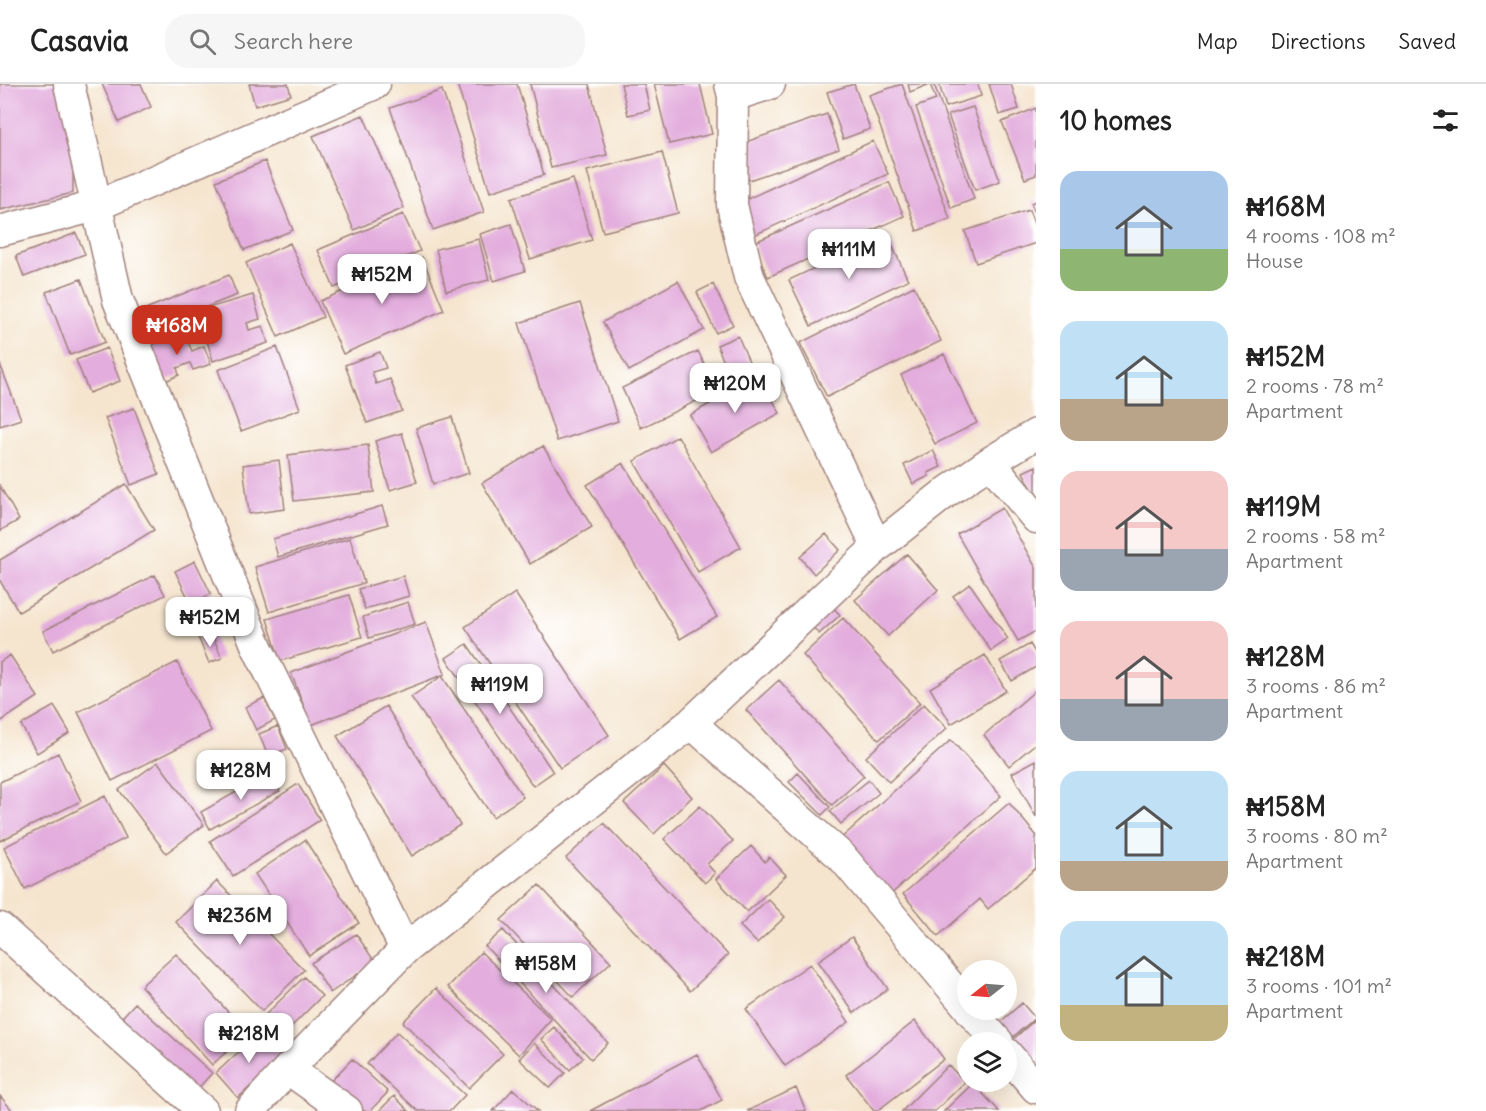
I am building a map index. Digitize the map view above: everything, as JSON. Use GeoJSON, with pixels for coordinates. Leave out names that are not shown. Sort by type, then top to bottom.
{"type":"FeatureCollection","features":[{"type":"Feature","properties":{"kind":"street"},"geometry":{"type":"LineString","coordinates":[[69,84],[118,300],[257,647],[405,949]]}},
{"type":"Feature","properties":{"kind":"street"},"geometry":{"type":"LineString","coordinates":[[0,231],[96,206],[375,84]]}},
{"type":"Feature","properties":{"kind":"street"},"geometry":{"type":"LineString","coordinates":[[770,84],[731,90],[732,205],[749,277],[877,547]]}},
{"type":"Feature","properties":{"kind":"street"},"geometry":{"type":"LineString","coordinates":[[250,1111],[405,949],[691,723],[877,547],[944,494],[1036,434]]}},
{"type":"Feature","properties":{"kind":"street"},"geometry":{"type":"LineString","coordinates":[[990,462],[1036,518]]}},
{"type":"Feature","properties":{"kind":"street"},"geometry":{"type":"LineString","coordinates":[[691,723],[842,857],[957,994]]}},
{"type":"Feature","properties":{"kind":"street"},"geometry":{"type":"LineString","coordinates":[[0,928],[203,1111]]}},
{"type":"Feature","properties":{"kind":"street"},"geometry":{"type":"LineString","coordinates":[[979,1020],[989,1032]]}},
{"type":"Feature","properties":{"kind":"street"},"geometry":{"type":"LineString","coordinates":[[1017,1066],[1036,1088]]}},
{"type":"Feature","properties":{"kind":"street"},"geometry":{"type":"LineString","coordinates":[[288,1069],[347,1111]]}},
{"type":"Feature","properties":{"kind":"building"},"geometry":{"type":"Polygon","coordinates":[[[0,84],[57,84],[73,132],[73,193],[0,210],[0,84]]]}},
{"type":"Feature","properties":{"kind":"building"},"geometry":{"type":"Polygon","coordinates":[[[102,84],[141,84],[151,107],[119,122],[102,84]]]}},
{"type":"Feature","properties":{"kind":"building"},"geometry":{"type":"Polygon","coordinates":[[[249,84],[288,84],[291,95],[255,106],[249,84]]]}},
{"type":"Feature","properties":{"kind":"building"},"geometry":{"type":"Polygon","coordinates":[[[457,84],[517,84],[544,175],[490,192],[457,84]]]}},
{"type":"Feature","properties":{"kind":"building"},"geometry":{"type":"Polygon","coordinates":[[[530,84],[589,84],[607,155],[551,168],[530,84]]]}},
{"type":"Feature","properties":{"kind":"building"},"geometry":{"type":"Polygon","coordinates":[[[621,84],[644,84],[650,110],[628,115],[621,84]]]}},
{"type":"Feature","properties":{"kind":"building"},"geometry":{"type":"Polygon","coordinates":[[[654,84],[700,84],[712,134],[669,144],[654,84]]]}},
{"type":"Feature","properties":{"kind":"building"},"geometry":{"type":"Polygon","coordinates":[[[854,84],[870,129],[843,139],[827,92],[854,84]]]}},
{"type":"Feature","properties":{"kind":"building"},"geometry":{"type":"Polygon","coordinates":[[[902,84],[950,219],[917,231],[869,95],[902,84]]]}},
{"type":"Feature","properties":{"kind":"building"},"geometry":{"type":"Polygon","coordinates":[[[908,84],[930,84],[910,92],[908,84]]]}},
{"type":"Feature","properties":{"kind":"building"},"geometry":{"type":"Polygon","coordinates":[[[930,84],[934,84],[974,199],[951,208],[916,107],[936,100],[930,84]]]}},
{"type":"Feature","properties":{"kind":"building"},"geometry":{"type":"Polygon","coordinates":[[[939,84],[978,84],[981,96],[946,107],[939,84]]]}},
{"type":"Feature","properties":{"kind":"building"},"geometry":{"type":"Polygon","coordinates":[[[989,84],[1011,84],[1019,109],[999,115],[989,84]]]}},
{"type":"Feature","properties":{"kind":"building"},"geometry":{"type":"Polygon","coordinates":[[[442,90],[484,212],[433,230],[390,108],[442,90]]]}},
{"type":"Feature","properties":{"kind":"building"},"geometry":{"type":"Polygon","coordinates":[[[973,107],[1000,181],[975,190],[948,115],[973,107]]]}},
{"type":"Feature","properties":{"kind":"building"},"geometry":{"type":"Polygon","coordinates":[[[1036,108],[1036,175],[1025,179],[1002,122],[1036,108]]]}},
{"type":"Feature","properties":{"kind":"building"},"geometry":{"type":"Polygon","coordinates":[[[827,114],[839,149],[749,180],[737,145],[827,114]]]}},
{"type":"Feature","properties":{"kind":"building"},"geometry":{"type":"Polygon","coordinates":[[[363,115],[404,208],[354,230],[313,136],[363,115]]]}},
{"type":"Feature","properties":{"kind":"building"},"geometry":{"type":"Polygon","coordinates":[[[873,141],[888,174],[750,237],[734,205],[873,141]]]}},
{"type":"Feature","properties":{"kind":"building"},"geometry":{"type":"Polygon","coordinates":[[[662,152],[678,213],[603,232],[587,171],[662,152]]]}},
{"type":"Feature","properties":{"kind":"building"},"geometry":{"type":"Polygon","coordinates":[[[265,161],[293,230],[244,250],[216,181],[265,161]]]}},
{"type":"Feature","properties":{"kind":"building"},"geometry":{"type":"Polygon","coordinates":[[[573,179],[592,240],[530,259],[511,198],[573,179]]]}},
{"type":"Feature","properties":{"kind":"building"},"geometry":{"type":"Polygon","coordinates":[[[889,182],[904,216],[768,277],[753,243],[889,182]]]}},
{"type":"Feature","properties":{"kind":"building"},"geometry":{"type":"Polygon","coordinates":[[[1036,201],[1036,215],[1031,203],[1036,201]]]}},
{"type":"Feature","properties":{"kind":"building"},"geometry":{"type":"Polygon","coordinates":[[[1029,210],[1036,229],[1036,243],[976,263],[965,231],[1029,210]]]}},
{"type":"Feature","properties":{"kind":"building"},"geometry":{"type":"Polygon","coordinates":[[[403,214],[420,251],[334,288],[318,250],[403,214]]]}},
{"type":"Feature","properties":{"kind":"building"},"geometry":{"type":"Polygon","coordinates":[[[511,224],[525,271],[494,281],[480,234],[511,224]]]}},
{"type":"Feature","properties":{"kind":"building"},"geometry":{"type":"Polygon","coordinates":[[[76,233],[85,254],[24,277],[16,256],[76,233]]]}},
{"type":"Feature","properties":{"kind":"building"},"geometry":{"type":"Polygon","coordinates":[[[887,234],[908,280],[811,326],[789,280],[887,234]]]}},
{"type":"Feature","properties":{"kind":"building"},"geometry":{"type":"Polygon","coordinates":[[[479,239],[489,280],[446,291],[436,249],[479,239]]]}},
{"type":"Feature","properties":{"kind":"building"},"geometry":{"type":"Polygon","coordinates":[[[290,243],[323,317],[278,337],[246,263],[290,243]]]}},
{"type":"Feature","properties":{"kind":"building"},"geometry":{"type":"Polygon","coordinates":[[[422,257],[444,310],[343,354],[320,301],[422,257]]]}},
{"type":"Feature","properties":{"kind":"building"},"geometry":{"type":"Polygon","coordinates":[[[229,275],[237,295],[150,329],[143,310],[229,275]]]}},
{"type":"Feature","properties":{"kind":"building"},"geometry":{"type":"Polygon","coordinates":[[[81,279],[105,342],[70,355],[46,292],[81,279]]]}},
{"type":"Feature","properties":{"kind":"building"},"geometry":{"type":"Polygon","coordinates":[[[678,281],[704,330],[629,371],[603,322],[678,281]]]}},
{"type":"Feature","properties":{"kind":"building"},"geometry":{"type":"Polygon","coordinates":[[[713,284],[733,325],[716,333],[697,292],[713,284]]]}},
{"type":"Feature","properties":{"kind":"building"},"geometry":{"type":"Polygon","coordinates":[[[914,286],[941,341],[827,397],[800,343],[914,286]]]}},
{"type":"Feature","properties":{"kind":"building"},"geometry":{"type":"Polygon","coordinates":[[[253,295],[260,319],[247,323],[249,330],[263,326],[268,343],[213,361],[198,311],[253,295]]]}},
{"type":"Feature","properties":{"kind":"building"},"geometry":{"type":"Polygon","coordinates":[[[580,303],[618,421],[557,441],[519,323],[580,303]]]}},
{"type":"Feature","properties":{"kind":"building"},"geometry":{"type":"Polygon","coordinates":[[[184,333],[192,351],[204,346],[211,364],[193,370],[190,363],[177,368],[179,375],[163,382],[149,346],[184,333]]]}},
{"type":"Feature","properties":{"kind":"building"},"geometry":{"type":"Polygon","coordinates":[[[738,336],[754,373],[732,382],[717,345],[738,336]]]}},
{"type":"Feature","properties":{"kind":"building"},"geometry":{"type":"Polygon","coordinates":[[[277,347],[300,409],[241,431],[218,370],[277,347]]]}},
{"type":"Feature","properties":{"kind":"building"},"geometry":{"type":"Polygon","coordinates":[[[107,348],[120,381],[89,393],[76,360],[107,348]]]}},
{"type":"Feature","properties":{"kind":"building"},"geometry":{"type":"Polygon","coordinates":[[[698,351],[717,391],[641,428],[622,388],[698,351]]]}},
{"type":"Feature","properties":{"kind":"building"},"geometry":{"type":"Polygon","coordinates":[[[380,352],[386,368],[372,372],[376,384],[390,379],[402,411],[367,423],[345,365],[380,352]]]}},
{"type":"Feature","properties":{"kind":"building"},"geometry":{"type":"Polygon","coordinates":[[[944,354],[977,423],[935,444],[901,375],[944,354]]]}},
{"type":"Feature","properties":{"kind":"building"},"geometry":{"type":"Polygon","coordinates":[[[0,364],[21,419],[0,426],[0,364]]]}},
{"type":"Feature","properties":{"kind":"building"},"geometry":{"type":"Polygon","coordinates":[[[759,376],[780,413],[711,452],[690,415],[759,376]]]}},
{"type":"Feature","properties":{"kind":"building"},"geometry":{"type":"Polygon","coordinates":[[[134,408],[159,474],[131,485],[105,418],[134,408]]]}},
{"type":"Feature","properties":{"kind":"building"},"geometry":{"type":"Polygon","coordinates":[[[452,417],[469,473],[433,484],[416,428],[452,417]]]}},
{"type":"Feature","properties":{"kind":"building"},"geometry":{"type":"Polygon","coordinates":[[[402,433],[417,482],[390,490],[375,441],[402,433]]]}},
{"type":"Feature","properties":{"kind":"building"},"geometry":{"type":"Polygon","coordinates":[[[678,436],[741,547],[698,572],[634,461],[678,436]]]}},
{"type":"Feature","properties":{"kind":"building"},"geometry":{"type":"Polygon","coordinates":[[[368,445],[374,492],[294,501],[288,455],[368,445]]]}},
{"type":"Feature","properties":{"kind":"building"},"geometry":{"type":"Polygon","coordinates":[[[543,446],[592,527],[530,564],[482,483],[543,446]]]}},
{"type":"Feature","properties":{"kind":"building"},"geometry":{"type":"Polygon","coordinates":[[[933,450],[941,467],[913,484],[904,465],[933,450]]]}},
{"type":"Feature","properties":{"kind":"building"},"geometry":{"type":"Polygon","coordinates":[[[279,460],[285,509],[249,514],[243,465],[279,460]]]}},
{"type":"Feature","properties":{"kind":"building"},"geometry":{"type":"Polygon","coordinates":[[[623,463],[717,617],[680,639],[587,485],[623,463]]]}},
{"type":"Feature","properties":{"kind":"building"},"geometry":{"type":"Polygon","coordinates":[[[1036,466],[1036,497],[1023,472],[1036,466]]]}},
{"type":"Feature","properties":{"kind":"building"},"geometry":{"type":"Polygon","coordinates":[[[126,484],[154,530],[19,612],[0,581],[0,560],[126,484]]]}},
{"type":"Feature","properties":{"kind":"building"},"geometry":{"type":"Polygon","coordinates":[[[0,486],[19,520],[0,531],[0,486]]]}},
{"type":"Feature","properties":{"kind":"building"},"geometry":{"type":"Polygon","coordinates":[[[382,506],[388,524],[278,557],[273,539],[382,506]]]}},
{"type":"Feature","properties":{"kind":"building"},"geometry":{"type":"Polygon","coordinates":[[[1002,508],[1036,568],[1036,631],[1018,641],[957,534],[1002,508]]]}},
{"type":"Feature","properties":{"kind":"building"},"geometry":{"type":"Polygon","coordinates":[[[826,534],[840,550],[814,574],[800,557],[826,534]]]}},
{"type":"Feature","properties":{"kind":"building"},"geometry":{"type":"Polygon","coordinates":[[[350,538],[364,583],[269,612],[255,567],[350,538]]]}},
{"type":"Feature","properties":{"kind":"building"},"geometry":{"type":"Polygon","coordinates":[[[907,554],[938,590],[888,636],[855,600],[907,554]]]}},
{"type":"Feature","properties":{"kind":"building"},"geometry":{"type":"Polygon","coordinates":[[[195,561],[211,594],[191,604],[175,571],[195,561]]]}},
{"type":"Feature","properties":{"kind":"building"},"geometry":{"type":"Polygon","coordinates":[[[155,575],[165,595],[53,651],[43,631],[155,575]]]}},
{"type":"Feature","properties":{"kind":"building"},"geometry":{"type":"Polygon","coordinates":[[[403,576],[409,596],[365,609],[358,589],[403,576]]]}},
{"type":"Feature","properties":{"kind":"building"},"geometry":{"type":"Polygon","coordinates":[[[970,584],[1008,639],[991,651],[953,596],[970,584]]]}},
{"type":"Feature","properties":{"kind":"building"},"geometry":{"type":"Polygon","coordinates":[[[515,593],[609,735],[560,768],[465,627],[515,593]]]}},
{"type":"Feature","properties":{"kind":"building"},"geometry":{"type":"Polygon","coordinates":[[[349,595],[362,637],[280,661],[267,619],[349,595]]]}},
{"type":"Feature","properties":{"kind":"building"},"geometry":{"type":"Polygon","coordinates":[[[408,602],[415,624],[369,638],[363,617],[408,602]]]}},
{"type":"Feature","properties":{"kind":"building"},"geometry":{"type":"Polygon","coordinates":[[[831,605],[840,615],[819,634],[810,624],[831,605]]]}},
{"type":"Feature","properties":{"kind":"building"},"geometry":{"type":"Polygon","coordinates":[[[843,618],[920,703],[879,740],[803,655],[843,618]]]}},
{"type":"Feature","properties":{"kind":"building"},"geometry":{"type":"Polygon","coordinates":[[[426,622],[445,674],[311,725],[291,673],[426,622]]]}},
{"type":"Feature","properties":{"kind":"building"},"geometry":{"type":"Polygon","coordinates":[[[211,632],[222,658],[209,663],[198,637],[211,632]]]}},
{"type":"Feature","properties":{"kind":"building"},"geometry":{"type":"Polygon","coordinates":[[[467,644],[553,772],[533,786],[446,658],[467,644]]]}},
{"type":"Feature","properties":{"kind":"building"},"geometry":{"type":"Polygon","coordinates":[[[1030,644],[1036,654],[1036,667],[1012,681],[1000,661],[1030,644]]]}},
{"type":"Feature","properties":{"kind":"building"},"geometry":{"type":"Polygon","coordinates":[[[10,655],[38,697],[0,722],[0,662],[10,655]]]}},
{"type":"Feature","properties":{"kind":"building"},"geometry":{"type":"Polygon","coordinates":[[[985,655],[1006,691],[951,724],[930,688],[985,655]]]}},
{"type":"Feature","properties":{"kind":"building"},"geometry":{"type":"Polygon","coordinates":[[[177,662],[211,731],[112,781],[78,712],[177,662]]]}},
{"type":"Feature","properties":{"kind":"building"},"geometry":{"type":"Polygon","coordinates":[[[442,676],[523,797],[493,817],[411,697],[442,676]]]}},
{"type":"Feature","properties":{"kind":"building"},"geometry":{"type":"Polygon","coordinates":[[[779,680],[864,776],[832,805],[746,710],[779,680]]]}},
{"type":"Feature","properties":{"kind":"building"},"geometry":{"type":"Polygon","coordinates":[[[1036,690],[1036,743],[1009,766],[984,735],[1036,690]]]}},
{"type":"Feature","properties":{"kind":"building"},"geometry":{"type":"Polygon","coordinates":[[[264,698],[275,720],[256,730],[245,707],[264,698]]]}},
{"type":"Feature","properties":{"kind":"building"},"geometry":{"type":"Polygon","coordinates":[[[924,704],[947,728],[889,782],[866,757],[924,704]]]}},
{"type":"Feature","properties":{"kind":"building"},"geometry":{"type":"Polygon","coordinates":[[[54,706],[70,733],[37,753],[21,725],[54,706]]]}},
{"type":"Feature","properties":{"kind":"building"},"geometry":{"type":"Polygon","coordinates":[[[386,706],[460,825],[412,856],[337,736],[386,706]]]}},
{"type":"Feature","properties":{"kind":"building"},"geometry":{"type":"Polygon","coordinates":[[[278,726],[287,749],[268,756],[259,734],[278,726]]]}},
{"type":"Feature","properties":{"kind":"building"},"geometry":{"type":"Polygon","coordinates":[[[951,740],[1001,796],[888,897],[838,841],[951,740]]]}},
{"type":"Feature","properties":{"kind":"building"},"geometry":{"type":"Polygon","coordinates":[[[58,753],[81,801],[0,841],[0,782],[58,753]]]}},
{"type":"Feature","properties":{"kind":"building"},"geometry":{"type":"Polygon","coordinates":[[[1036,760],[1036,817],[1012,773],[1036,760]]]}},
{"type":"Feature","properties":{"kind":"building"},"geometry":{"type":"Polygon","coordinates":[[[158,762],[204,825],[166,853],[119,790],[158,762]]]}},
{"type":"Feature","properties":{"kind":"building"},"geometry":{"type":"Polygon","coordinates":[[[664,766],[692,797],[654,834],[624,803],[664,766]]]}},
{"type":"Feature","properties":{"kind":"building"},"geometry":{"type":"Polygon","coordinates":[[[270,773],[280,791],[210,829],[201,812],[270,773]]]}},
{"type":"Feature","properties":{"kind":"building"},"geometry":{"type":"Polygon","coordinates":[[[798,773],[830,807],[822,815],[789,782],[798,773]]]}},
{"type":"Feature","properties":{"kind":"building"},"geometry":{"type":"Polygon","coordinates":[[[869,780],[879,793],[841,824],[830,811],[869,780]]]}},
{"type":"Feature","properties":{"kind":"building"},"geometry":{"type":"Polygon","coordinates":[[[298,784],[320,820],[233,876],[210,841],[298,784]]]}},
{"type":"Feature","properties":{"kind":"building"},"geometry":{"type":"Polygon","coordinates":[[[105,796],[126,838],[25,889],[4,847],[105,796]]]}},
{"type":"Feature","properties":{"kind":"building"},"geometry":{"type":"Polygon","coordinates":[[[1009,803],[1036,835],[1036,868],[988,909],[980,899],[938,936],[903,894],[1009,803]]]}},
{"type":"Feature","properties":{"kind":"building"},"geometry":{"type":"Polygon","coordinates":[[[700,806],[733,841],[707,864],[715,873],[705,883],[664,839],[700,806]]]}},
{"type":"Feature","properties":{"kind":"building"},"geometry":{"type":"Polygon","coordinates":[[[604,823],[728,955],[690,991],[566,858],[604,823]]]}},
{"type":"Feature","properties":{"kind":"building"},"geometry":{"type":"Polygon","coordinates":[[[305,840],[359,923],[309,956],[255,874],[305,840]]]}},
{"type":"Feature","properties":{"kind":"building"},"geometry":{"type":"Polygon","coordinates":[[[751,846],[765,862],[769,857],[786,875],[747,912],[716,879],[751,846]]]}},
{"type":"Feature","properties":{"kind":"building"},"geometry":{"type":"Polygon","coordinates":[[[217,881],[304,970],[262,1011],[176,922],[217,881]]]}},
{"type":"Feature","properties":{"kind":"building"},"geometry":{"type":"Polygon","coordinates":[[[539,885],[611,962],[573,997],[501,920],[539,885]]]}},
{"type":"Feature","properties":{"kind":"building"},"geometry":{"type":"Polygon","coordinates":[[[768,899],[785,917],[757,943],[740,926],[768,899]]]}},
{"type":"Feature","properties":{"kind":"building"},"geometry":{"type":"Polygon","coordinates":[[[503,930],[608,1043],[591,1059],[485,946],[503,930]]]}},
{"type":"Feature","properties":{"kind":"building"},"geometry":{"type":"Polygon","coordinates":[[[356,934],[375,962],[330,993],[311,963],[356,934]]]}},
{"type":"Feature","properties":{"kind":"building"},"geometry":{"type":"Polygon","coordinates":[[[852,937],[888,989],[854,1013],[818,961],[852,937]]]}},
{"type":"Feature","properties":{"kind":"building"},"geometry":{"type":"Polygon","coordinates":[[[481,952],[551,1019],[519,1055],[448,987],[481,952]]]}},
{"type":"Feature","properties":{"kind":"building"},"geometry":{"type":"Polygon","coordinates":[[[176,954],[247,1033],[212,1065],[141,986],[176,954]]]}},
{"type":"Feature","properties":{"kind":"building"},"geometry":{"type":"Polygon","coordinates":[[[810,964],[849,1022],[785,1066],[746,1009],[810,964]]]}},
{"type":"Feature","properties":{"kind":"building"},"geometry":{"type":"Polygon","coordinates":[[[304,977],[322,996],[278,1040],[259,1021],[304,977]]]}},
{"type":"Feature","properties":{"kind":"building"},"geometry":{"type":"Polygon","coordinates":[[[436,988],[503,1054],[469,1088],[403,1022],[436,988]]]}},
{"type":"Feature","properties":{"kind":"building"},"geometry":{"type":"Polygon","coordinates":[[[135,1003],[212,1073],[193,1094],[116,1024],[135,1003]]]}},
{"type":"Feature","properties":{"kind":"building"},"geometry":{"type":"Polygon","coordinates":[[[1022,1003],[1035,1018],[1017,1033],[991,1030],[1002,1020],[1017,1020],[1017,1007],[1022,1003]]]}},
{"type":"Feature","properties":{"kind":"building"},"geometry":{"type":"Polygon","coordinates":[[[1036,1019],[1036,1075],[1017,1054],[1017,1036],[1036,1019]]]}},
{"type":"Feature","properties":{"kind":"building"},"geometry":{"type":"Polygon","coordinates":[[[915,1021],[944,1059],[874,1111],[846,1075],[915,1021]]]}},
{"type":"Feature","properties":{"kind":"building"},"geometry":{"type":"Polygon","coordinates":[[[554,1027],[583,1058],[570,1070],[541,1039],[554,1027]]]}},
{"type":"Feature","properties":{"kind":"building"},"geometry":{"type":"Polygon","coordinates":[[[261,1031],[283,1056],[238,1098],[216,1073],[261,1031]]]}},
{"type":"Feature","properties":{"kind":"building"},"geometry":{"type":"Polygon","coordinates":[[[397,1032],[465,1095],[450,1111],[418,1111],[367,1064],[397,1032]]]}},
{"type":"Feature","properties":{"kind":"building"},"geometry":{"type":"Polygon","coordinates":[[[534,1043],[565,1073],[550,1088],[519,1059],[534,1043]]]}},
{"type":"Feature","properties":{"kind":"building"},"geometry":{"type":"Polygon","coordinates":[[[697,1054],[722,1100],[701,1111],[590,1111],[697,1054]]]}},
{"type":"Feature","properties":{"kind":"building"},"geometry":{"type":"Polygon","coordinates":[[[352,1059],[388,1092],[370,1111],[359,1111],[329,1083],[352,1059]]]}},
{"type":"Feature","properties":{"kind":"building"},"geometry":{"type":"Polygon","coordinates":[[[948,1065],[957,1074],[957,1090],[935,1111],[902,1111],[948,1065]]]}},
{"type":"Feature","properties":{"kind":"building"},"geometry":{"type":"Polygon","coordinates":[[[796,1088],[806,1111],[747,1111],[796,1088]]]}},
{"type":"Feature","properties":{"kind":"building"},"geometry":{"type":"Polygon","coordinates":[[[513,1089],[538,1111],[493,1111],[513,1089]]]}},
{"type":"Feature","properties":{"kind":"building"},"geometry":{"type":"Polygon","coordinates":[[[964,1092],[981,1092],[999,1111],[944,1111],[964,1092]]]}},
{"type":"Feature","properties":{"kind":"building"},"geometry":{"type":"Polygon","coordinates":[[[0,1096],[13,1111],[0,1111],[0,1096]]]}},
{"type":"Feature","properties":{"kind":"building"},"geometry":{"type":"Polygon","coordinates":[[[394,1096],[409,1111],[379,1111],[394,1096]]]}}]}
